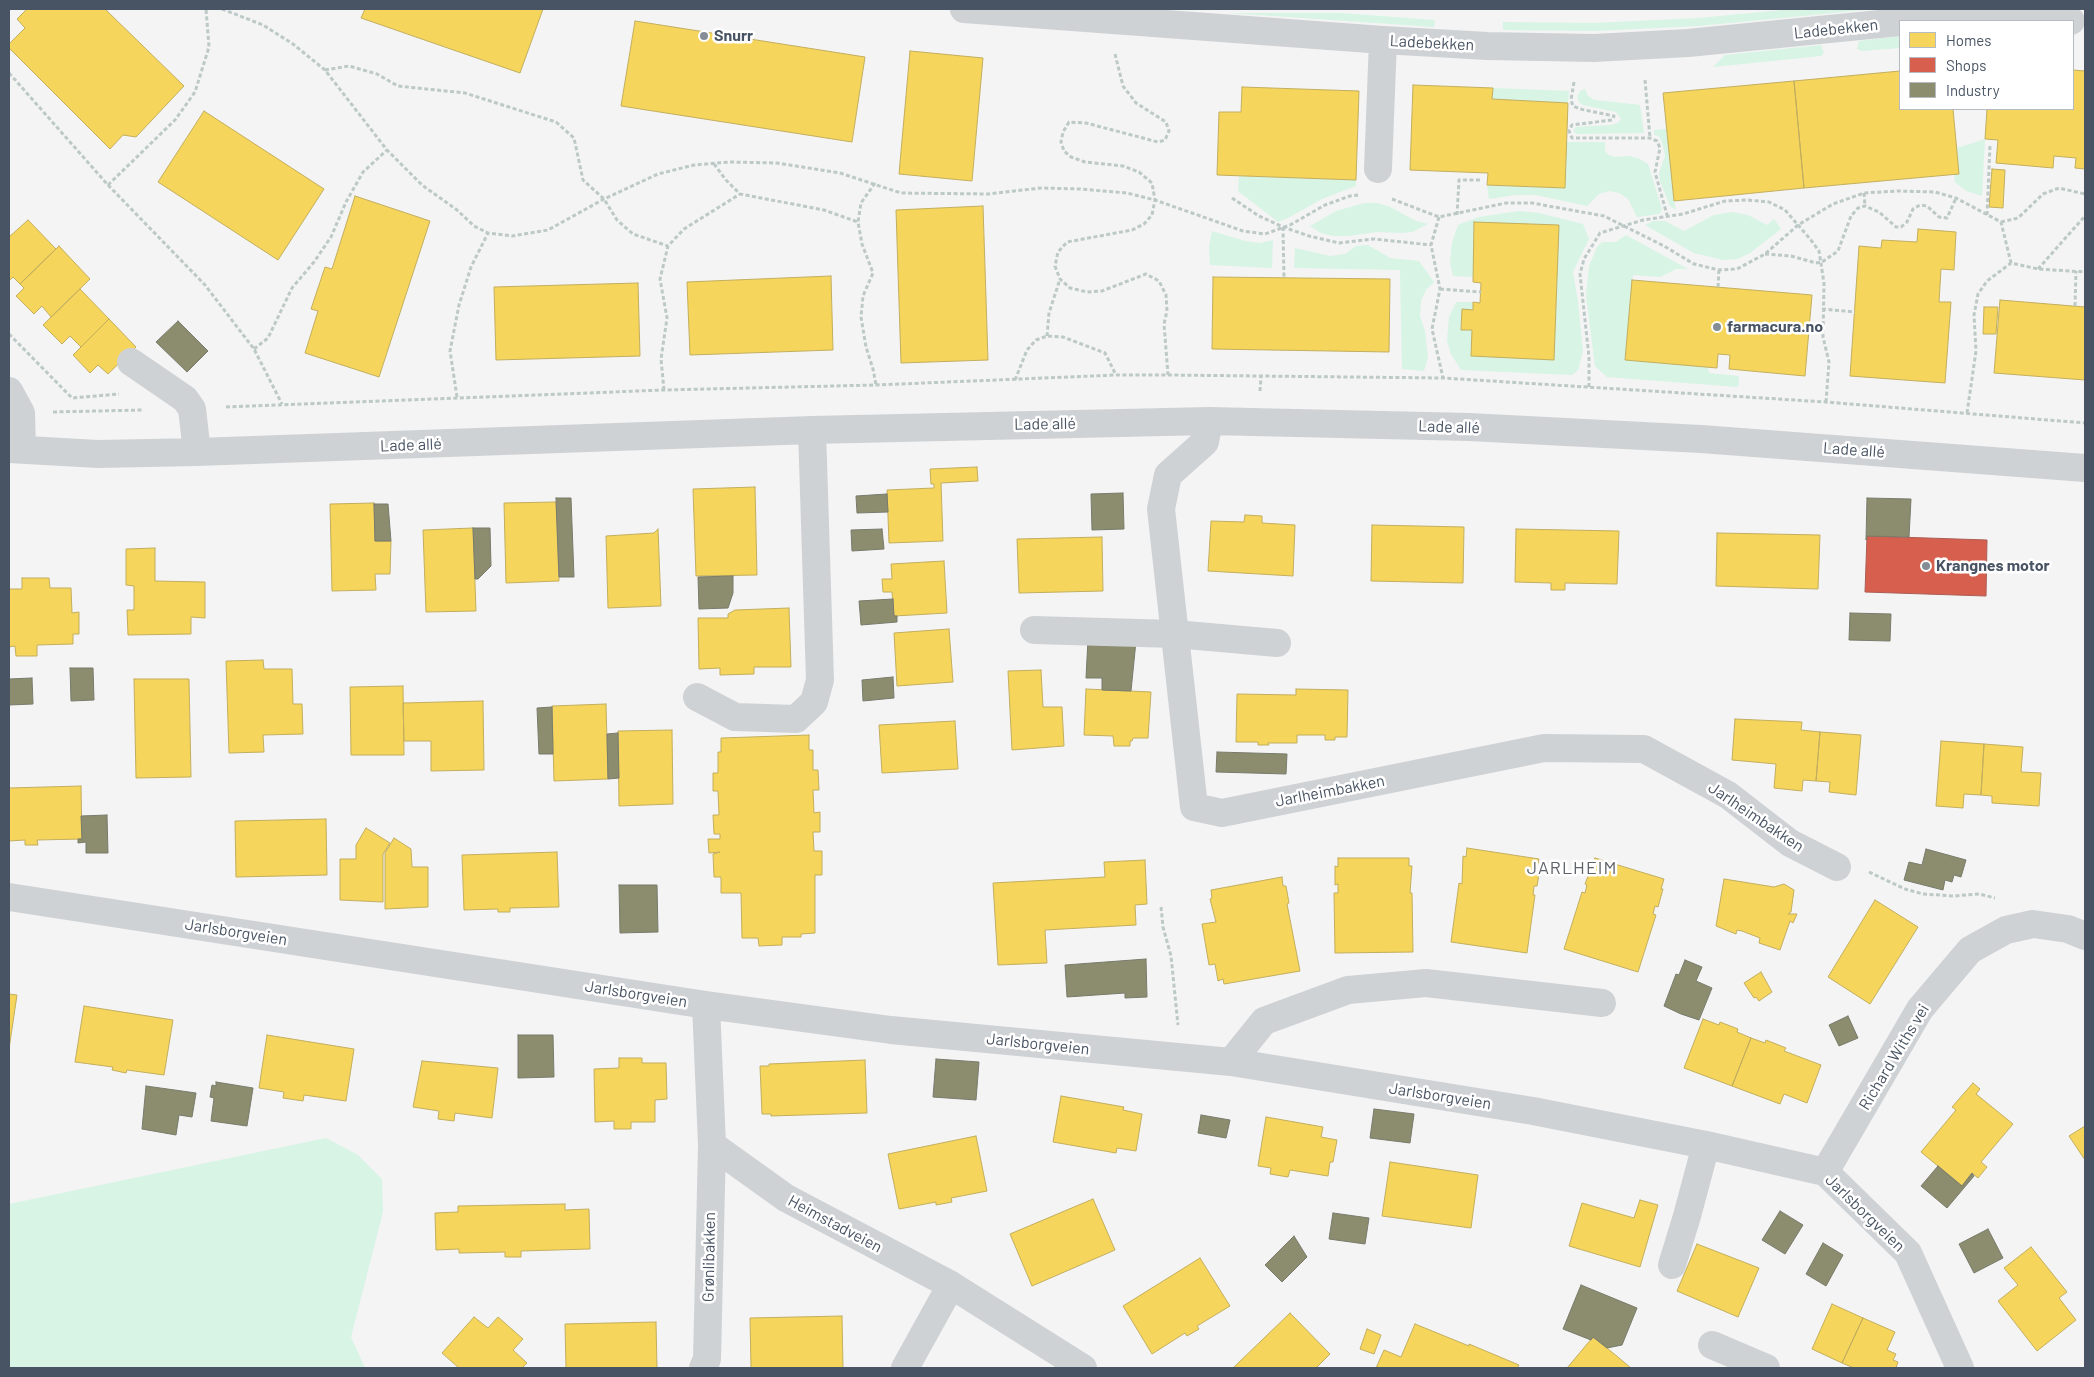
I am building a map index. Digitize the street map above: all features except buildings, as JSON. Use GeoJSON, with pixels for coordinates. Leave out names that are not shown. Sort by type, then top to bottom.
{"type":"FeatureCollection","features":[{"type":"Feature","properties":{"kind":"street","name":"Ladebekken"},"geometry":{"type":"LineString","coordinates":[[964,9],[1072,13],[1384,40],[1487,46],[1594,48],[1688,43],[1899,21]]}},
{"type":"Feature","properties":{"kind":"street","name":"Ladebekken"},"geometry":{"type":"LineString","coordinates":[[1922,20],[1981,17],[2049,20]]}},
{"type":"Feature","properties":{"kind":"street"},"geometry":{"type":"LineString","coordinates":[[1378,169],[1384,40]]}},
{"type":"Feature","properties":{"kind":"street"},"geometry":{"type":"LineString","coordinates":[[131,362],[185,398],[192,409],[197,452]]}},
{"type":"Feature","properties":{"kind":"street"},"geometry":{"type":"LineString","coordinates":[[9,391],[22,413],[16,449]]}},
{"type":"Feature","properties":{"kind":"street","name":"Lade allé"},"geometry":{"type":"LineString","coordinates":[[16,449],[98,454],[197,452],[812,430],[1209,421],[1469,427],[1701,439],[2085,468]]}},
{"type":"Feature","properties":{"kind":"street","name":"Jarlheimbakken"},"geometry":{"type":"LineString","coordinates":[[1209,421],[1205,442],[1168,475],[1161,509],[1194,807],[1222,812],[1544,748],[1644,749],[1728,795],[1790,843],[1837,868]]}},
{"type":"Feature","properties":{"kind":"street"},"geometry":{"type":"LineString","coordinates":[[697,697],[735,717],[796,719],[814,702],[820,680],[812,430]]}},
{"type":"Feature","properties":{"kind":"street"},"geometry":{"type":"LineString","coordinates":[[1034,630],[1175,634],[1276,643]]}},
{"type":"Feature","properties":{"kind":"street","name":"Jarlsborgveien"},"geometry":{"type":"LineString","coordinates":[[9,897],[706,1005],[891,1030],[1231,1062],[1533,1111],[1706,1145],[1826,1172],[1908,1253],[1960,1368]]}},
{"type":"Feature","properties":{"kind":"street","name":"Richard Withs vei"},"geometry":{"type":"LineString","coordinates":[[1826,1172],[1920,1008],[1970,950],[2006,930],[2033,924],[2068,929],[2085,936]]}},
{"type":"Feature","properties":{"kind":"street"},"geometry":{"type":"LineString","coordinates":[[1231,1062],[1264,1021],[1348,990],[1426,983],[1602,1003]]}},
{"type":"Feature","properties":{"kind":"street"},"geometry":{"type":"LineString","coordinates":[[706,1005],[712,1145]]}},
{"type":"Feature","properties":{"kind":"street","name":"Heimstadveien"},"geometry":{"type":"LineString","coordinates":[[712,1145],[786,1198],[951,1285],[1083,1368]]}},
{"type":"Feature","properties":{"kind":"street","name":"Grønlibakken"},"geometry":{"type":"LineString","coordinates":[[703,1368],[707,1359],[712,1145]]}},
{"type":"Feature","properties":{"kind":"street"},"geometry":{"type":"LineString","coordinates":[[1672,1265],[1706,1145]]}},
{"type":"Feature","properties":{"kind":"street"},"geometry":{"type":"LineString","coordinates":[[905,1368],[951,1285]]}},
{"type":"Feature","properties":{"kind":"street"},"geometry":{"type":"LineString","coordinates":[[1712,1345],[1766,1368]]}},
{"type":"Feature","properties":{"kind":"path"},"geometry":{"type":"LineString","coordinates":[[108,186],[175,120],[195,92],[209,47],[206,9]]}},
{"type":"Feature","properties":{"kind":"path"},"geometry":{"type":"LineString","coordinates":[[222,9],[263,25],[294,44],[325,70],[387,150],[422,185],[458,210],[474,226],[488,234],[512,236],[548,230],[658,174],[694,165],[730,162],[777,163],[840,173],[901,192],[988,194],[1041,188],[1127,193],[1155,200],[1243,231],[1265,234],[1283,228],[1324,205],[1350,196],[1365,195]]}},
{"type":"Feature","properties":{"kind":"path"},"geometry":{"type":"LineString","coordinates":[[1115,48],[1115,58],[1123,86],[1136,103],[1166,122],[1169,131],[1165,140],[1158,142],[1086,123],[1070,122],[1060,142],[1064,151],[1071,157],[1085,162],[1123,166],[1139,172],[1152,183],[1155,200],[1152,214],[1144,224],[1132,230],[1066,242],[1058,252],[1055,266],[1060,279],[1070,288],[1087,292],[1102,292],[1146,274],[1159,281],[1166,295],[1167,310],[1164,324],[1168,375]]}},
{"type":"Feature","properties":{"kind":"path"},"geometry":{"type":"LineString","coordinates":[[325,70],[349,66],[377,74],[398,86],[465,93],[556,122],[574,138],[583,180],[604,200],[616,220],[634,234],[668,246]]}},
{"type":"Feature","properties":{"kind":"path"},"geometry":{"type":"LineString","coordinates":[[9,73],[108,186],[205,285],[254,349],[282,404]]}},
{"type":"Feature","properties":{"kind":"path"},"geometry":{"type":"LineString","coordinates":[[1645,80],[1650,138]]}},
{"type":"Feature","properties":{"kind":"path"},"geometry":{"type":"LineString","coordinates":[[1574,82],[1573,106],[1580,110],[1614,116],[1612,120],[1572,125],[1569,131],[1572,138],[1650,138],[1656,141],[1660,148],[1655,172],[1667,216]]}},
{"type":"Feature","properties":{"kind":"path"},"geometry":{"type":"LineString","coordinates":[[1987,215],[1990,145]]}},
{"type":"Feature","properties":{"kind":"path"},"geometry":{"type":"LineString","coordinates":[[254,349],[268,338],[292,288],[314,262],[331,237],[346,202],[363,172],[387,150]]}},
{"type":"Feature","properties":{"kind":"path"},"geometry":{"type":"LineString","coordinates":[[714,163],[726,180],[740,194],[824,210],[858,222]]}},
{"type":"Feature","properties":{"kind":"path"},"geometry":{"type":"LineString","coordinates":[[1457,215],[1459,180],[1480,180]]}},
{"type":"Feature","properties":{"kind":"path"},"geometry":{"type":"LineString","coordinates":[[875,183],[861,203],[858,222],[862,244],[872,273],[863,296],[861,317],[866,347],[874,369],[876,385]]}},
{"type":"Feature","properties":{"kind":"path"},"geometry":{"type":"LineString","coordinates":[[1387,198],[1439,217],[1457,215],[1506,203],[1532,203],[1604,216],[1694,264],[1720,270],[1737,269],[1764,254],[1798,225],[1833,204],[1864,193],[1897,191],[1935,192],[1956,198],[2001,222],[2018,218],[2043,194],[2059,188],[2085,194]]}},
{"type":"Feature","properties":{"kind":"path"},"geometry":{"type":"LineString","coordinates":[[1864,193],[1864,206]]}},
{"type":"Feature","properties":{"kind":"path"},"geometry":{"type":"LineString","coordinates":[[664,390],[661,359],[666,318],[660,278],[668,246],[684,229],[740,194]]}},
{"type":"Feature","properties":{"kind":"path"},"geometry":{"type":"LineString","coordinates":[[1232,198],[1259,216],[1283,228],[1309,236],[1339,242],[1374,239],[1431,244]]}},
{"type":"Feature","properties":{"kind":"path"},"geometry":{"type":"LineString","coordinates":[[1764,254],[1791,256],[1816,263],[1822,262],[1838,251],[1851,216],[1858,208],[1864,206],[1878,212],[1896,227],[1901,227],[1907,222],[1913,209],[1920,206],[1927,206],[1939,218],[1947,218],[1956,198]]}},
{"type":"Feature","properties":{"kind":"path"},"geometry":{"type":"LineString","coordinates":[[1589,387],[1589,357],[1580,274],[1584,259],[1600,234],[1623,225],[1683,214],[1725,201],[1748,200],[1769,202],[1785,210],[1811,240],[1822,262],[1824,282],[1822,309],[1823,338],[1828,362],[1826,402]]}},
{"type":"Feature","properties":{"kind":"path"},"geometry":{"type":"LineString","coordinates":[[2038,269],[2085,216]]}},
{"type":"Feature","properties":{"kind":"path"},"geometry":{"type":"LineString","coordinates":[[1439,217],[1431,244],[1440,289],[1432,329],[1443,378]]}},
{"type":"Feature","properties":{"kind":"path"},"geometry":{"type":"LineString","coordinates":[[2001,222],[2011,263]]}},
{"type":"Feature","properties":{"kind":"path"},"geometry":{"type":"LineString","coordinates":[[1283,228],[1284,279]]}},
{"type":"Feature","properties":{"kind":"path"},"geometry":{"type":"LineString","coordinates":[[458,397],[450,351],[459,304],[471,267],[488,234]]}},
{"type":"Feature","properties":{"kind":"path"},"geometry":{"type":"LineString","coordinates":[[1967,413],[1976,351],[1974,315],[1978,294],[1987,281],[2011,263],[2038,269],[2085,272]]}},
{"type":"Feature","properties":{"kind":"path"},"geometry":{"type":"LineString","coordinates":[[1718,287],[1720,270]]}},
{"type":"Feature","properties":{"kind":"path"},"geometry":{"type":"LineString","coordinates":[[2075,306],[2076,271]]}},
{"type":"Feature","properties":{"kind":"path"},"geometry":{"type":"LineString","coordinates":[[1047,336],[1049,313],[1060,279]]}},
{"type":"Feature","properties":{"kind":"path"},"geometry":{"type":"LineString","coordinates":[[1440,289],[1481,292]]}},
{"type":"Feature","properties":{"kind":"path"},"geometry":{"type":"LineString","coordinates":[[1822,309],[1854,312]]}},
{"type":"Feature","properties":{"kind":"path"},"geometry":{"type":"LineString","coordinates":[[9,334],[72,398],[121,394]]}},
{"type":"Feature","properties":{"kind":"path"},"geometry":{"type":"LineString","coordinates":[[1015,380],[1028,350],[1036,340],[1047,336],[1063,336],[1105,353],[1116,375]]}},
{"type":"Feature","properties":{"kind":"path"},"geometry":{"type":"LineString","coordinates":[[1865,870],[1923,894],[1954,896],[1979,894],[1991,896],[1998,899],[2006,930]]}},
{"type":"Feature","properties":{"kind":"path"},"geometry":{"type":"LineString","coordinates":[[1161,907],[1171,956],[1178,1032],[1178,1057]]}},
{"type":"Feature","properties":{"kind":"green space"},"geometry":{"type":"Polygon","coordinates":[[[1793,9],[1874,9],[1699,26],[1595,31],[1503,30],[1503,22],[1594,23],[1698,18],[1793,9]]]}},
{"type":"Feature","properties":{"kind":"green space"},"geometry":{"type":"Polygon","coordinates":[[[1229,13],[1340,13],[1435,20],[1434,27],[1229,13]]]}},
{"type":"Feature","properties":{"kind":"green space"},"geometry":{"type":"Polygon","coordinates":[[[1899,36],[1899,48],[1862,51],[1857,49],[1859,41],[1899,36]]]}},
{"type":"Feature","properties":{"kind":"green space"},"geometry":{"type":"Polygon","coordinates":[[[1821,45],[1824,53],[1821,56],[1713,67],[1725,55],[1821,45]]]}},
{"type":"Feature","properties":{"kind":"green space"},"geometry":{"type":"Polygon","coordinates":[[[1493,88],[1569,91],[1568,103],[1492,99],[1493,88]]]}},
{"type":"Feature","properties":{"kind":"green space"},"geometry":{"type":"Polygon","coordinates":[[[1585,89],[1588,96],[1595,100],[1640,105],[1644,133],[1577,134],[1573,131],[1576,127],[1611,125],[1618,123],[1621,119],[1616,112],[1583,105],[1579,102],[1577,97],[1580,91],[1585,89]]]}},
{"type":"Feature","properties":{"kind":"green space"},"geometry":{"type":"Polygon","coordinates":[[[1667,129],[1676,210],[1670,206],[1660,181],[1659,173],[1665,156],[1659,136],[1654,135],[1654,130],[1667,129]]]}},
{"type":"Feature","properties":{"kind":"green space"},"geometry":{"type":"Polygon","coordinates":[[[1985,139],[1982,196],[1966,191],[1955,182],[1954,174],[1959,173],[1957,148],[1985,139]]]}},
{"type":"Feature","properties":{"kind":"green space"},"geometry":{"type":"Polygon","coordinates":[[[1566,142],[1605,142],[1605,151],[1609,155],[1638,158],[1648,164],[1662,209],[1660,214],[1637,217],[1628,199],[1619,193],[1609,191],[1599,194],[1587,206],[1536,195],[1516,195],[1489,199],[1487,185],[1565,188],[1566,142]]]}},
{"type":"Feature","properties":{"kind":"green space"},"geometry":{"type":"Polygon","coordinates":[[[1239,176],[1356,180],[1356,186],[1322,199],[1278,222],[1238,191],[1239,176]]]}},
{"type":"Feature","properties":{"kind":"green space"},"geometry":{"type":"Polygon","coordinates":[[[1364,203],[1378,203],[1390,207],[1416,221],[1428,224],[1413,232],[1377,232],[1348,236],[1333,236],[1321,233],[1310,226],[1336,211],[1364,203]]]}},
{"type":"Feature","properties":{"kind":"green space"},"geometry":{"type":"Polygon","coordinates":[[[1519,211],[1539,213],[1583,224],[1589,239],[1573,272],[1583,351],[1578,370],[1572,375],[1461,370],[1451,354],[1447,341],[1449,317],[1456,302],[1473,302],[1473,310],[1462,310],[1461,330],[1472,330],[1471,356],[1554,359],[1475,222],[1473,277],[1453,276],[1450,263],[1452,243],[1458,225],[1479,217],[1519,211]]]}},
{"type":"Feature","properties":{"kind":"green space"},"geometry":{"type":"Polygon","coordinates":[[[1732,212],[1748,215],[1767,225],[1774,219],[1781,229],[1750,253],[1737,259],[1723,260],[1694,253],[1645,225],[1653,221],[1665,221],[1684,231],[1714,215],[1732,212]]]}},
{"type":"Feature","properties":{"kind":"green space"},"geometry":{"type":"Polygon","coordinates":[[[1212,231],[1245,241],[1260,243],[1273,240],[1272,268],[1210,265],[1209,247],[1212,231]]]}},
{"type":"Feature","properties":{"kind":"green space"},"geometry":{"type":"Polygon","coordinates":[[[1626,235],[1688,269],[1676,269],[1660,277],[1633,275],[1625,360],[1708,367],[1709,373],[1739,376],[1738,387],[1607,377],[1595,366],[1586,296],[1589,266],[1597,247],[1602,242],[1616,242],[1626,235]]]}},
{"type":"Feature","properties":{"kind":"green space"},"geometry":{"type":"Polygon","coordinates":[[[1368,245],[1390,258],[1419,261],[1434,282],[1426,290],[1421,301],[1420,316],[1425,331],[1428,357],[1424,371],[1402,369],[1400,270],[1294,268],[1295,248],[1330,256],[1345,254],[1356,246],[1368,245]]]}},
{"type":"Feature","properties":{"kind":"green space"},"geometry":{"type":"Polygon","coordinates":[[[326,1138],[358,1155],[382,1179],[383,1212],[351,1337],[365,1368],[9,1368],[9,1204],[326,1138]]]}},
{"type":"Feature","properties":{"kind":"place","name":"Snurr"},"geometry":{"type":"Point","coordinates":[704,36]}},
{"type":"Feature","properties":{"kind":"place","name":"farmacura.no"},"geometry":{"type":"Point","coordinates":[1717,327]}},
{"type":"Feature","properties":{"kind":"place","name":"Krangnes motor"},"geometry":{"type":"Point","coordinates":[1926,566]}},
{"type":"Feature","properties":{"kind":"district","name":"JARLHEIM"},"geometry":{"type":"Point","coordinates":[1572,868]}}]}
